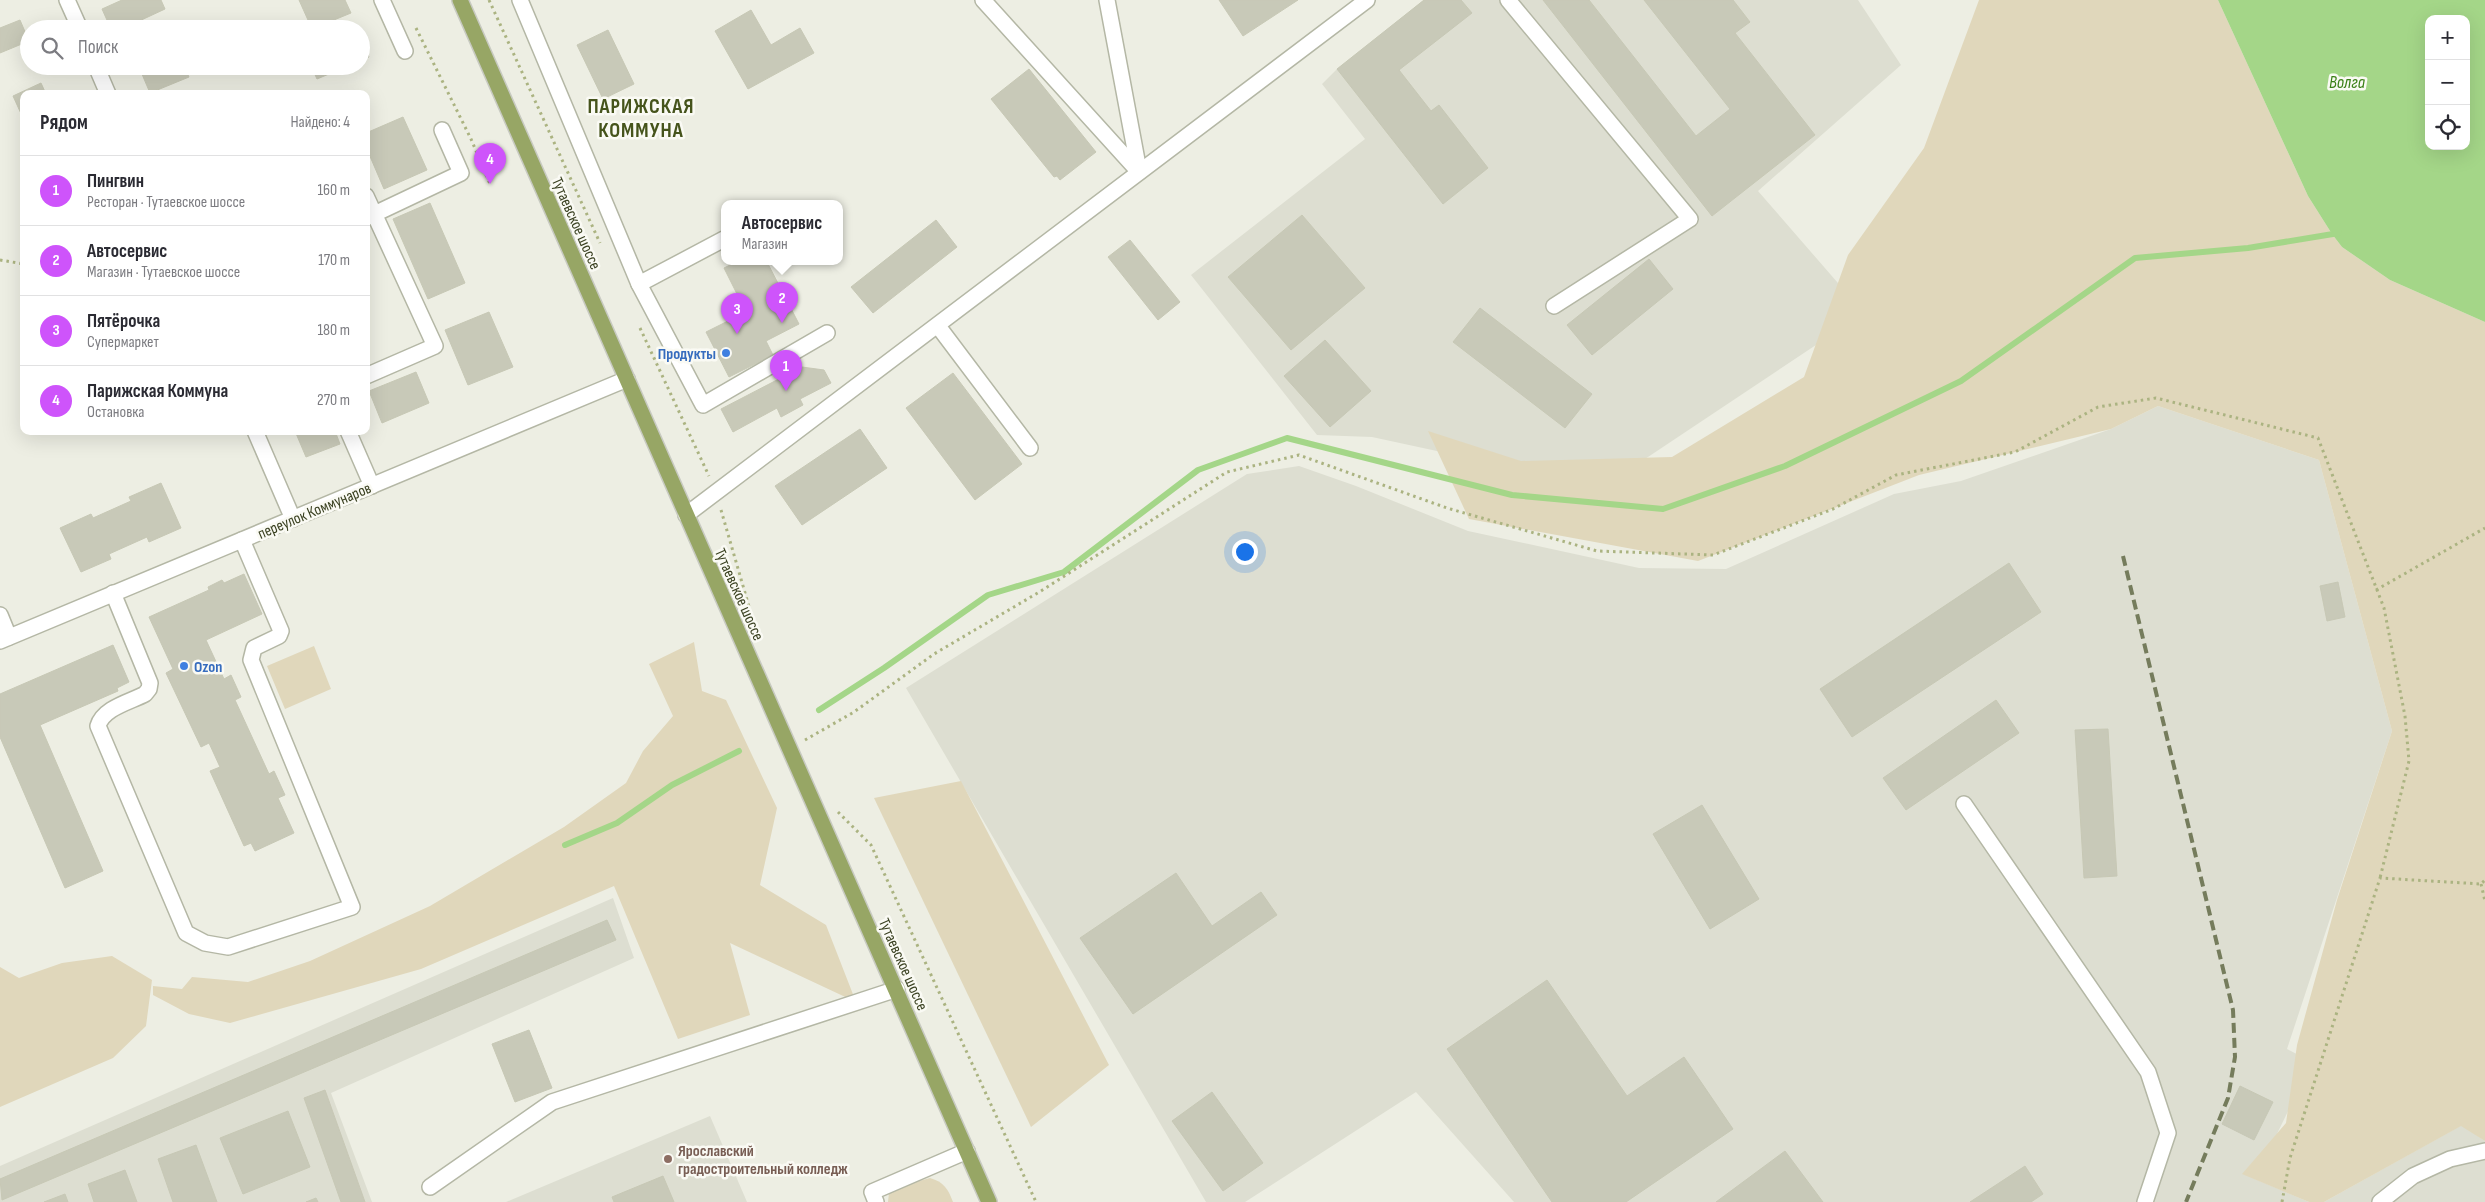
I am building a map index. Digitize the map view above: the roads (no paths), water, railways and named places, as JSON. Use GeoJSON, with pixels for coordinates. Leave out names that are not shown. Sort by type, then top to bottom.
{"type":"FeatureCollection","features":[{"type":"Feature","properties":{"kind":"main road","name":"Тутаевское шоссе"},"geometry":{"type":"LineString","coordinates":[[460,0],[789,749],[897,989],[988,1202]]}},
{"type":"Feature","properties":{"kind":"street"},"geometry":{"type":"LineString","coordinates":[[67,0],[76,20]]}},
{"type":"Feature","properties":{"kind":"street"},"geometry":{"type":"LineString","coordinates":[[382,0],[405,51]]}},
{"type":"Feature","properties":{"kind":"street"},"geometry":{"type":"LineString","coordinates":[[520,0],[639,284],[703,405],[827,334]]}},
{"type":"Feature","properties":{"kind":"street"},"geometry":{"type":"LineString","coordinates":[[983,0],[1139,172]]}},
{"type":"Feature","properties":{"kind":"street"},"geometry":{"type":"LineString","coordinates":[[1107,0],[1139,172]]}},
{"type":"Feature","properties":{"kind":"street"},"geometry":{"type":"LineString","coordinates":[[686,515],[1367,0]]}},
{"type":"Feature","properties":{"kind":"street"},"geometry":{"type":"LineString","coordinates":[[1508,0],[1690,219],[1554,306]]}},
{"type":"Feature","properties":{"kind":"street"},"geometry":{"type":"LineString","coordinates":[[100,75],[106,90]]}},
{"type":"Feature","properties":{"kind":"street"},"geometry":{"type":"LineString","coordinates":[[370,374],[436,346],[370,216],[461,173],[442,130]]}},
{"type":"Feature","properties":{"kind":"street"},"geometry":{"type":"LineString","coordinates":[[639,284],[721,241]]}},
{"type":"Feature","properties":{"kind":"street"},"geometry":{"type":"LineString","coordinates":[[938,326],[1030,448]]}},
{"type":"Feature","properties":{"kind":"street","name":"переулок Коммунаров"},"geometry":{"type":"LineString","coordinates":[[5,639],[627,379]]}},
{"type":"Feature","properties":{"kind":"street"},"geometry":{"type":"LineString","coordinates":[[257,435],[293,519]]}},
{"type":"Feature","properties":{"kind":"street"},"geometry":{"type":"LineString","coordinates":[[350,435],[372,486]]}},
{"type":"Feature","properties":{"kind":"street"},"geometry":{"type":"LineString","coordinates":[[113,593],[150,683],[146,694],[107,712],[100,718],[98,726],[186,933],[205,943],[228,947],[352,907],[251,660],[254,648],[279,636],[281,630],[242,540]]}},
{"type":"Feature","properties":{"kind":"street"},"geometry":{"type":"LineString","coordinates":[[0,615],[5,639]]}},
{"type":"Feature","properties":{"kind":"street"},"geometry":{"type":"LineString","coordinates":[[1964,804],[2148,1072],[2168,1134],[2145,1202]]}},
{"type":"Feature","properties":{"kind":"street"},"geometry":{"type":"LineString","coordinates":[[430,1187],[552,1102],[897,989]]}},
{"type":"Feature","properties":{"kind":"street"},"geometry":{"type":"LineString","coordinates":[[876,1202],[872,1192],[967,1151]]}},
{"type":"Feature","properties":{"kind":"street"},"geometry":{"type":"LineString","coordinates":[[2380,1202],[2413,1176],[2450,1159],[2485,1151]]}},
{"type":"Feature","properties":{"kind":"water","name":"Волга"},"geometry":{"type":"Polygon","coordinates":[[[2218,0],[2485,0],[2485,322],[2390,280],[2342,247],[2308,196],[2218,0]]]}},
{"type":"Feature","properties":{"kind":"waterway"},"geometry":{"type":"LineString","coordinates":[[819,710],[884,668],[988,595],[1064,572],[1198,470],[1287,438],[1512,495],[1663,509],[1785,466],[1961,381],[2135,258],[2248,248],[2339,233]]}},
{"type":"Feature","properties":{"kind":"waterway"},"geometry":{"type":"LineString","coordinates":[[565,845],[617,823],[672,785],[739,751]]}},
{"type":"Feature","properties":{"kind":"railway"},"geometry":{"type":"LineString","coordinates":[[2123,556],[2233,1010],[2235,1057],[2228,1098],[2186,1202]]}},
{"type":"Feature","properties":{"kind":"place","name":"Парижская Коммуна"},"geometry":{"type":"Point","coordinates":[490,184]}},
{"type":"Feature","properties":{"kind":"place","name":"Автосервис"},"geometry":{"type":"Point","coordinates":[782,323]}},
{"type":"Feature","properties":{"kind":"place","name":"Пятёрочка"},"geometry":{"type":"Point","coordinates":[737,334]}},
{"type":"Feature","properties":{"kind":"place","name":"Продукты"},"geometry":{"type":"Point","coordinates":[726,353]}},
{"type":"Feature","properties":{"kind":"place","name":"Пингвин"},"geometry":{"type":"Point","coordinates":[786,391]}},
{"type":"Feature","properties":{"kind":"place","name":"Ozon"},"geometry":{"type":"Point","coordinates":[184,666]}},
{"type":"Feature","properties":{"kind":"place","name":"Ярославский градостроительный колледж"},"geometry":{"type":"Point","coordinates":[668,1159]}},
{"type":"Feature","properties":{"kind":"district","name":"ПАРИЖСКАЯ КОММУНА"},"geometry":{"type":"Point","coordinates":[641,118]}}]}
